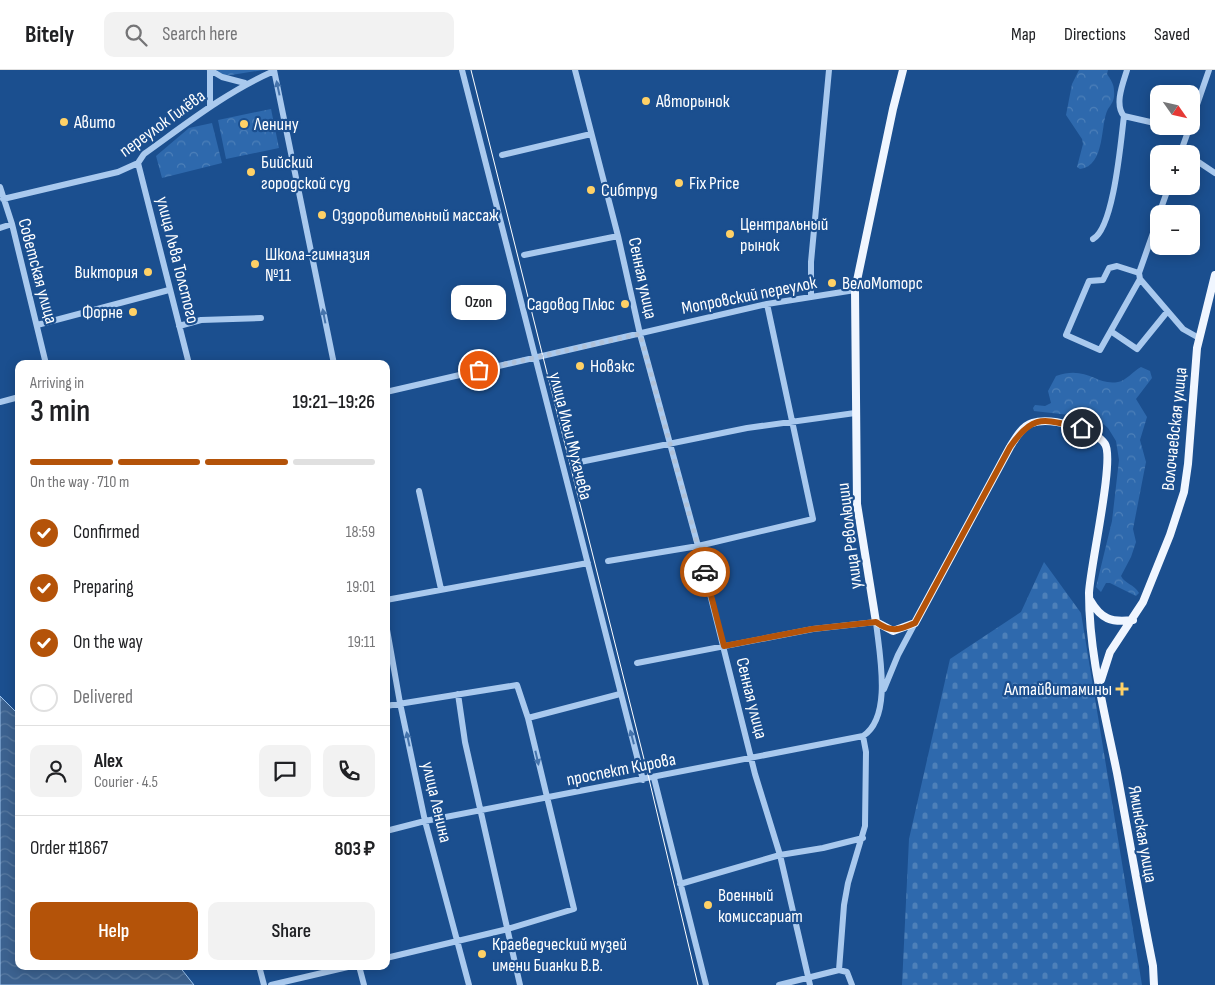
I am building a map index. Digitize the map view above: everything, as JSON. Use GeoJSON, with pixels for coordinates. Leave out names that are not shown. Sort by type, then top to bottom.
{"type":"FeatureCollection","features":[{"type":"Feature","properties":{"kind":"main road","name":"улица Революции"},"geometry":{"type":"LineString","coordinates":[[876,622],[857,504],[855,290],[893,108],[903,70]]}},
{"type":"Feature","properties":{"kind":"main road","name":"Волочаевская улица"},"geometry":{"type":"LineString","coordinates":[[1099,690],[1103,668],[1110,652],[1133,620],[1143,602],[1184,492],[1199,338],[1215,275]]}},
{"type":"Feature","properties":{"kind":"main road","name":"Яминская улица"},"geometry":{"type":"LineString","coordinates":[[915,623],[1010,447],[1021,431],[1033,422],[1046,422],[1082,428],[1097,436],[1107,449],[1108,464],[1089,599],[1099,690],[1152,966],[1154,985]]}},
{"type":"Feature","properties":{"kind":"main road"},"geometry":{"type":"LineString","coordinates":[[1089,599],[1103,618],[1119,622],[1133,620]]}},
{"type":"Feature","properties":{"kind":"main road"},"geometry":{"type":"LineString","coordinates":[[876,622],[893,631],[915,623]]}},
{"type":"Feature","properties":{"kind":"street"},"geometry":{"type":"LineString","coordinates":[[210,70],[222,77],[245,84]]}},
{"type":"Feature","properties":{"kind":"street"},"geometry":{"type":"LineString","coordinates":[[210,70],[210,106]]}},
{"type":"Feature","properties":{"kind":"street","name":"улица Ильи Мухачева"},"geometry":{"type":"LineString","coordinates":[[462,70],[643,780]]}},
{"type":"Feature","properties":{"kind":"street","name":"Сенная улица"},"geometry":{"type":"LineString","coordinates":[[575,70],[618,236],[640,334],[698,546],[751,756],[780,855],[810,985]]}},
{"type":"Feature","properties":{"kind":"street"},"geometry":{"type":"LineString","coordinates":[[811,297],[811,262],[829,70]]}},
{"type":"Feature","properties":{"kind":"street"},"geometry":{"type":"LineString","coordinates":[[1093,239],[1102,230],[1121,152],[1124,116],[1121,113],[1120,96],[1127,70]]}},
{"type":"Feature","properties":{"kind":"street"},"geometry":{"type":"LineString","coordinates":[[1200,96],[1209,70]]}},
{"type":"Feature","properties":{"kind":"street"},"geometry":{"type":"LineString","coordinates":[[274,71],[333,360]]}},
{"type":"Feature","properties":{"kind":"street","name":"переулок Гилёва"},"geometry":{"type":"LineString","coordinates":[[3,199],[118,172],[138,163],[144,154],[210,106],[245,84],[274,71]]}},
{"type":"Feature","properties":{"kind":"street"},"geometry":{"type":"LineString","coordinates":[[1124,116],[1150,122]]}},
{"type":"Feature","properties":{"kind":"street"},"geometry":{"type":"LineString","coordinates":[[502,155],[591,134]]}},
{"type":"Feature","properties":{"kind":"street","name":"улица Льва Толстого"},"geometry":{"type":"LineString","coordinates":[[138,163],[188,360]]}},
{"type":"Feature","properties":{"kind":"street"},"geometry":{"type":"LineString","coordinates":[[1200,164],[1215,173]]}},
{"type":"Feature","properties":{"kind":"street","name":"Советская улица"},"geometry":{"type":"LineString","coordinates":[[0,187],[12,224],[45,360]]}},
{"type":"Feature","properties":{"kind":"street"},"geometry":{"type":"LineString","coordinates":[[0,228],[12,224]]}},
{"type":"Feature","properties":{"kind":"street"},"geometry":{"type":"LineString","coordinates":[[524,255],[618,236]]}},
{"type":"Feature","properties":{"kind":"street"},"geometry":{"type":"LineString","coordinates":[[1150,244],[1140,276],[1112,332],[1100,350],[1066,334],[1089,281],[1103,280],[1109,268],[1117,266],[1140,276],[1167,312],[1183,329],[1199,338]]}},
{"type":"Feature","properties":{"kind":"street"},"geometry":{"type":"LineString","coordinates":[[37,325],[169,290]]}},
{"type":"Feature","properties":{"kind":"street","name":"Мопровский переулок"},"geometry":{"type":"LineString","coordinates":[[390,391],[767,304],[855,290]]}},
{"type":"Feature","properties":{"kind":"street","name":"улица Революции"},"geometry":{"type":"LineString","coordinates":[[698,546],[813,519],[767,304]]}},
{"type":"Feature","properties":{"kind":"street"},"geometry":{"type":"LineString","coordinates":[[1112,332],[1137,349],[1167,312]]}},
{"type":"Feature","properties":{"kind":"street"},"geometry":{"type":"LineString","coordinates":[[179,326],[201,320],[261,318]]}},
{"type":"Feature","properties":{"kind":"street"},"geometry":{"type":"LineString","coordinates":[[0,402],[15,398]]}},
{"type":"Feature","properties":{"kind":"street"},"geometry":{"type":"LineString","coordinates":[[575,463],[669,443],[791,422],[855,414]]}},
{"type":"Feature","properties":{"kind":"street"},"geometry":{"type":"LineString","coordinates":[[419,491],[441,589]]}},
{"type":"Feature","properties":{"kind":"street"},"geometry":{"type":"LineString","coordinates":[[608,561],[698,546]]}},
{"type":"Feature","properties":{"kind":"street"},"geometry":{"type":"LineString","coordinates":[[390,599],[588,563]]}},
{"type":"Feature","properties":{"kind":"street"},"geometry":{"type":"LineString","coordinates":[[637,664],[812,629],[876,622]]}},
{"type":"Feature","properties":{"kind":"street","name":"улица Революции"},"geometry":{"type":"LineString","coordinates":[[863,736],[874,726],[884,690],[876,622]]}},
{"type":"Feature","properties":{"kind":"street"},"geometry":{"type":"LineString","coordinates":[[884,690],[898,654],[915,623]]}},
{"type":"Feature","properties":{"kind":"street","name":"улица Ленина"},"geometry":{"type":"LineString","coordinates":[[390,647],[425,821],[469,985]]}},
{"type":"Feature","properties":{"kind":"street"},"geometry":{"type":"LineString","coordinates":[[390,705],[514,684],[518,687],[528,718],[574,909],[508,929],[390,957]]}},
{"type":"Feature","properties":{"kind":"street"},"geometry":{"type":"LineString","coordinates":[[458,694],[466,742],[520,985]]}},
{"type":"Feature","properties":{"kind":"street"},"geometry":{"type":"LineString","coordinates":[[528,718],[620,694]]}},
{"type":"Feature","properties":{"kind":"street"},"geometry":{"type":"LineString","coordinates":[[839,970],[844,905],[848,883],[865,826],[866,760],[863,736]]}},
{"type":"Feature","properties":{"kind":"street","name":"проспект Кирова"},"geometry":{"type":"LineString","coordinates":[[390,830],[425,821],[654,778],[751,756],[863,736]]}},
{"type":"Feature","properties":{"kind":"street"},"geometry":{"type":"LineString","coordinates":[[654,778],[706,985]]}},
{"type":"Feature","properties":{"kind":"street"},"geometry":{"type":"LineString","coordinates":[[680,884],[780,855],[823,848],[862,838]]}},
{"type":"Feature","properties":{"kind":"street"},"geometry":{"type":"LineString","coordinates":[[260,970],[264,985]]}},
{"type":"Feature","properties":{"kind":"street"},"geometry":{"type":"LineString","coordinates":[[271,985],[335,970]]}},
{"type":"Feature","properties":{"kind":"street"},"geometry":{"type":"LineString","coordinates":[[360,970],[364,985]]}},
{"type":"Feature","properties":{"kind":"street"},"geometry":{"type":"LineString","coordinates":[[779,985],[839,970],[847,972],[852,985]]}},
{"type":"Feature","properties":{"kind":"green space"},"geometry":{"type":"Polygon","coordinates":[[[216,70],[263,70],[225,76],[216,70]]]}},
{"type":"Feature","properties":{"kind":"green space"},"geometry":{"type":"Polygon","coordinates":[[[1079,70],[1108,70],[1107,74],[1114,89],[1113,101],[1106,115],[1098,152],[1088,166],[1080,169],[1077,167],[1083,144],[1082,139],[1066,115],[1072,84],[1079,70]]]}},
{"type":"Feature","properties":{"kind":"green space"},"geometry":{"type":"Polygon","coordinates":[[[271,109],[279,148],[226,159],[218,120],[271,109]]]}},
{"type":"Feature","properties":{"kind":"green space"},"geometry":{"type":"Polygon","coordinates":[[[212,123],[222,163],[162,178],[156,156],[189,128],[212,123]]]}},
{"type":"Feature","properties":{"kind":"green space"},"geometry":{"type":"Polygon","coordinates":[[[1141,367],[1150,371],[1152,378],[1136,399],[1147,417],[1140,440],[1146,462],[1133,529],[1136,542],[1121,576],[1137,590],[1139,593],[1136,596],[1110,583],[1106,583],[1101,592],[1096,587],[1112,521],[1119,460],[1116,441],[1108,428],[1101,422],[1087,417],[1034,411],[1033,408],[1035,405],[1045,406],[1051,403],[1048,391],[1056,376],[1076,373],[1103,381],[1118,382],[1124,380],[1141,367]]]}},
{"type":"Feature","properties":{"kind":"green space"},"geometry":{"type":"Polygon","coordinates":[[[1044,562],[1081,613],[1142,985],[902,985],[909,839],[950,659],[1021,612],[1044,562]]]}},
{"type":"Feature","properties":{"kind":"water"},"geometry":{"type":"Polygon","coordinates":[[[0,696],[15,711],[15,970],[182,970],[194,985],[0,985],[0,696]]]}},
{"type":"Feature","properties":{"kind":"tram line"},"geometry":{"type":"LineString","coordinates":[[471,70],[649,779],[698,985]]}},
{"type":"Feature","properties":{"kind":"way so far"},"geometry":{"type":"LineString","coordinates":[[479,370],[640,334],[705,572]]}},
{"type":"Feature","properties":{"kind":"place","name":"Авторынок"},"geometry":{"type":"Point","coordinates":[646,101]}},
{"type":"Feature","properties":{"kind":"place","name":"Авито"},"geometry":{"type":"Point","coordinates":[64,122]}},
{"type":"Feature","properties":{"kind":"place","name":"Ленину"},"geometry":{"type":"Point","coordinates":[244,124]}},
{"type":"Feature","properties":{"kind":"place","name":"Бийский городской суд"},"geometry":{"type":"Point","coordinates":[251,172]}},
{"type":"Feature","properties":{"kind":"place","name":"Fix Price"},"geometry":{"type":"Point","coordinates":[679,183]}},
{"type":"Feature","properties":{"kind":"place","name":"Сибтруд"},"geometry":{"type":"Point","coordinates":[591,190]}},
{"type":"Feature","properties":{"kind":"place","name":"Оздоровительный массаж"},"geometry":{"type":"Point","coordinates":[322,215]}},
{"type":"Feature","properties":{"kind":"place","name":"Центральный рынок"},"geometry":{"type":"Point","coordinates":[730,234]}},
{"type":"Feature","properties":{"kind":"place","name":"Школа-гимназия №11"},"geometry":{"type":"Point","coordinates":[255,264]}},
{"type":"Feature","properties":{"kind":"place","name":"Виктория"},"geometry":{"type":"Point","coordinates":[148,272]}},
{"type":"Feature","properties":{"kind":"place","name":"ВелоМоторс"},"geometry":{"type":"Point","coordinates":[832,283]}},
{"type":"Feature","properties":{"kind":"place","name":"Садовод Плюс"},"geometry":{"type":"Point","coordinates":[625,304]}},
{"type":"Feature","properties":{"kind":"place","name":"Форне"},"geometry":{"type":"Point","coordinates":[133,312]}},
{"type":"Feature","properties":{"kind":"place","name":"Новэкс"},"geometry":{"type":"Point","coordinates":[580,366]}},
{"type":"Feature","properties":{"kind":"place","name":"Ozon"},"geometry":{"type":"Point","coordinates":[479,370]}},
{"type":"Feature","properties":{"kind":"place","name":"Алтайвитамины"},"geometry":{"type":"Point","coordinates":[1122,689]}},
{"type":"Feature","properties":{"kind":"place","name":"Военный комиссариат"},"geometry":{"type":"Point","coordinates":[708,905]}},
{"type":"Feature","properties":{"kind":"place","name":"Краеведческий музей имени Бианки В.В."},"geometry":{"type":"Point","coordinates":[482,954]}},
{"type":"Feature","properties":{"kind":"route"},"geometry":{"type":"LineString","coordinates":[[705,572],[724,646],[812,629],[876,622],[886,629],[899,630],[915,623],[1010,447],[1021,431],[1033,422],[1046,422],[1082,428]]}}]}
